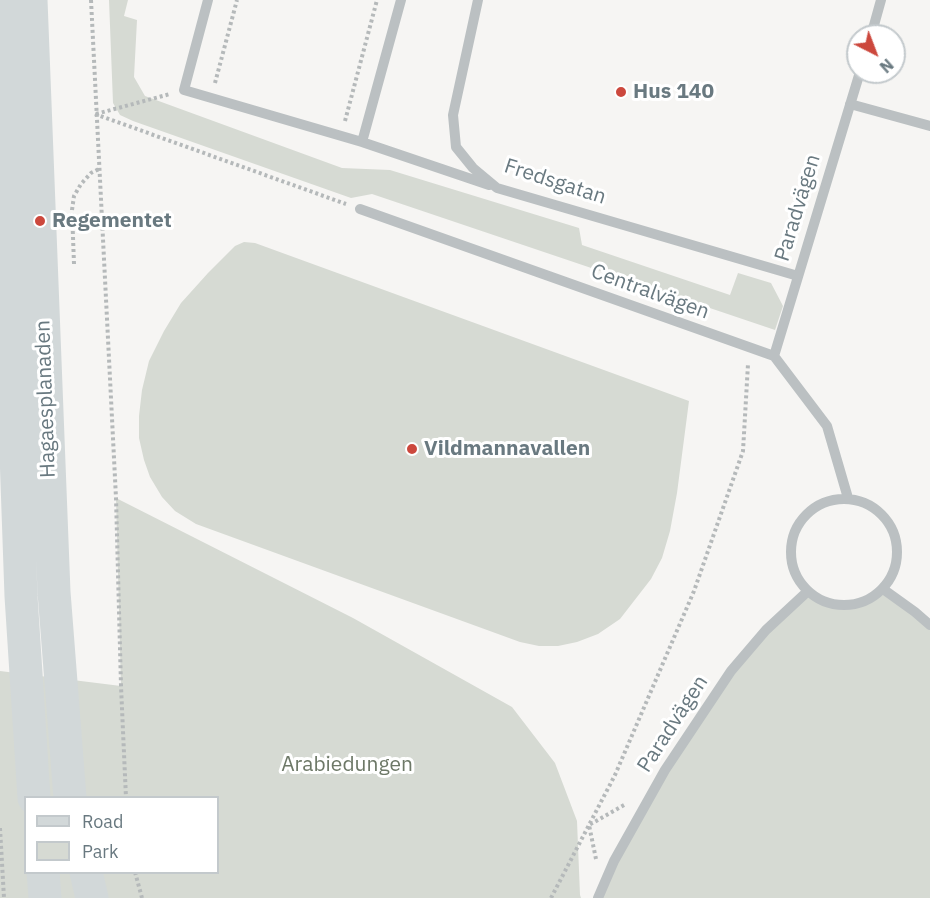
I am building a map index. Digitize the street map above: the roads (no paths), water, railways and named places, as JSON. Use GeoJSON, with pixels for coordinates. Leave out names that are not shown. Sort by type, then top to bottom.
{"type":"FeatureCollection","features":[{"type":"Feature","properties":{"kind":"main road","name":"Hagaesplanaden"},"geometry":{"type":"LineString","coordinates":[[0,0],[21,597],[34,796]]}},
{"type":"Feature","properties":{"kind":"main road","name":"Hagaesplanaden"},"geometry":{"type":"LineString","coordinates":[[31,0],[54,592],[70,796]]}},
{"type":"Feature","properties":{"kind":"main road"},"geometry":{"type":"LineString","coordinates":[[42,874],[45,898]]}},
{"type":"Feature","properties":{"kind":"main road"},"geometry":{"type":"LineString","coordinates":[[86,874],[92,898]]}},
{"type":"Feature","properties":{"kind":"street"},"geometry":{"type":"LineString","coordinates":[[208,0],[184,90],[362,142],[497,188]]}},
{"type":"Feature","properties":{"kind":"street"},"geometry":{"type":"LineString","coordinates":[[362,142],[400,0]]}},
{"type":"Feature","properties":{"kind":"street","name":"Fredsgatan"},"geometry":{"type":"LineString","coordinates":[[478,0],[453,115],[456,147],[473,168],[497,188],[798,276]]}},
{"type":"Feature","properties":{"kind":"street"},"geometry":{"type":"LineString","coordinates":[[874,24],[881,0]]}},
{"type":"Feature","properties":{"kind":"street","name":"Paradvägen"},"geometry":{"type":"LineString","coordinates":[[774,356],[856,84]]}},
{"type":"Feature","properties":{"kind":"street"},"geometry":{"type":"LineString","coordinates":[[850,104],[930,126]]}},
{"type":"Feature","properties":{"kind":"street","name":"Centralvägen"},"geometry":{"type":"LineString","coordinates":[[360,209],[774,356]]}},
{"type":"Feature","properties":{"kind":"street"},"geometry":{"type":"LineString","coordinates":[[774,356],[827,426],[848,498]]}},
{"type":"Feature","properties":{"kind":"street"},"geometry":{"type":"LineString","coordinates":[[848,498],[872,505],[888,520],[897,539],[898,560],[890,580],[883,589],[868,600],[850,605],[826,602],[808,591],[796,575],[790,554],[794,534],[808,512],[827,500],[848,498]]}},
{"type":"Feature","properties":{"kind":"street"},"geometry":{"type":"LineString","coordinates":[[883,589],[930,626]]}},
{"type":"Feature","properties":{"kind":"street","name":"Paradvägen"},"geometry":{"type":"LineString","coordinates":[[598,898],[614,861],[665,770],[731,671],[766,630],[808,591]]}},
{"type":"Feature","properties":{"kind":"place","name":"Hus 140"},"geometry":{"type":"Point","coordinates":[621,92]}},
{"type":"Feature","properties":{"kind":"place","name":"Regementet"},"geometry":{"type":"Point","coordinates":[40,221]}},
{"type":"Feature","properties":{"kind":"place","name":"Vildmannavallen"},"geometry":{"type":"Point","coordinates":[412,449]}},
{"type":"Feature","properties":{"kind":"park label","name":"Arabiedungen"},"geometry":{"type":"Point","coordinates":[347,765]}}]}
